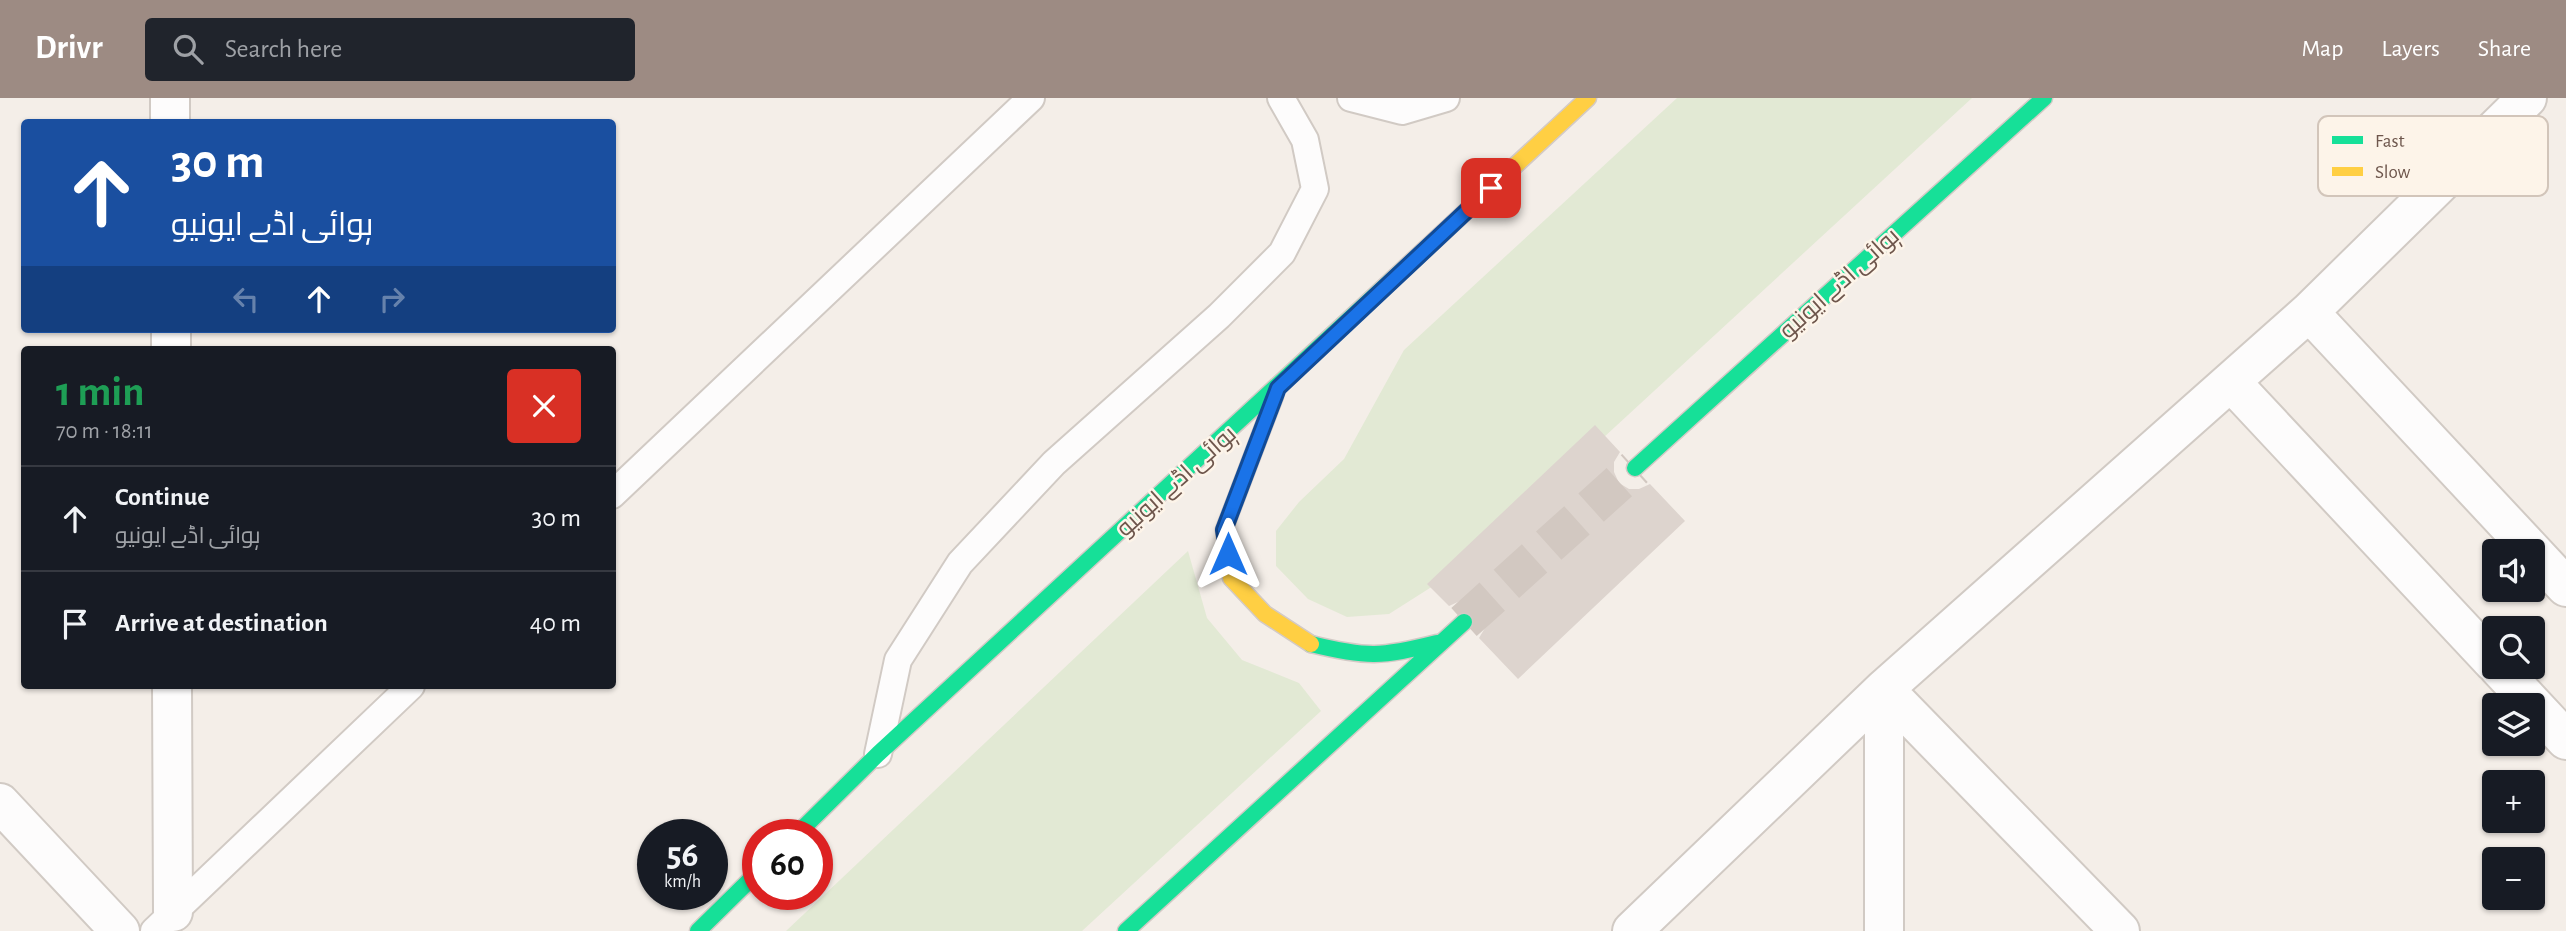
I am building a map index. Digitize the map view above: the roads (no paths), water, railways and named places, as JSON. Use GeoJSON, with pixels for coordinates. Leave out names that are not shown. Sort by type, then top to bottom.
{"type":"FeatureCollection","features":[{"type":"Feature","properties":{"kind":"main road","name":"ہوائی اڈے ایونیو"},"geometry":{"type":"LineString","coordinates":[[812,819],[878,754],[1278,388],[1588,98]]}},
{"type":"Feature","properties":{"kind":"main road","name":"ہوائی اڈے ایونیو"},"geometry":{"type":"LineString","coordinates":[[1635,468],[2044,98]]}},
{"type":"Feature","properties":{"kind":"main road"},"geometry":{"type":"LineString","coordinates":[[1278,388],[1224,530],[1231,578],[1265,614],[1305,643],[1356,655],[1385,656],[1443,642]]}},
{"type":"Feature","properties":{"kind":"main road"},"geometry":{"type":"LineString","coordinates":[[1126,931],[1464,622]]}},
{"type":"Feature","properties":{"kind":"main road"},"geometry":{"type":"LineString","coordinates":[[698,931],[742,888]]}},
{"type":"Feature","properties":{"kind":"street"},"geometry":{"type":"LineString","coordinates":[[170,98],[170,119]]}},
{"type":"Feature","properties":{"kind":"street"},"geometry":{"type":"LineString","coordinates":[[2509,116],[2527,98]]}},
{"type":"Feature","properties":{"kind":"street"},"geometry":{"type":"LineString","coordinates":[[1633,931],[1884,689],[2232,383],[2427,196]]}},
{"type":"Feature","properties":{"kind":"street"},"geometry":{"type":"LineString","coordinates":[[2309,312],[2566,587]]}},
{"type":"Feature","properties":{"kind":"street"},"geometry":{"type":"LineString","coordinates":[[2232,383],[2482,650]]}},
{"type":"Feature","properties":{"kind":"street"},"geometry":{"type":"LineString","coordinates":[[2509,679],[2566,740]]}},
{"type":"Feature","properties":{"kind":"street"},"geometry":{"type":"LineString","coordinates":[[163,922],[172,689]]}},
{"type":"Feature","properties":{"kind":"street"},"geometry":{"type":"LineString","coordinates":[[1884,689],[1884,931]]}},
{"type":"Feature","properties":{"kind":"street"},"geometry":{"type":"LineString","coordinates":[[1884,689],[2120,931]]}},
{"type":"Feature","properties":{"kind":"street"},"geometry":{"type":"LineString","coordinates":[[0,803],[120,931]]}},
{"type":"Feature","properties":{"kind":"lane"},"geometry":{"type":"LineString","coordinates":[[616,491],[1031,98]]}},
{"type":"Feature","properties":{"kind":"lane"},"geometry":{"type":"LineString","coordinates":[[878,754],[898,660],[960,563],[1054,463],[1219,316],[1282,253],[1315,189],[1305,140],[1281,98]]}},
{"type":"Feature","properties":{"kind":"lane"},"geometry":{"type":"LineString","coordinates":[[1351,98],[1402,111],[1446,98]]}},
{"type":"Feature","properties":{"kind":"lane"},"geometry":{"type":"LineString","coordinates":[[163,922],[408,689]]}},
{"type":"Feature","properties":{"kind":"tunnel"},"geometry":{"type":"LineString","coordinates":[[1464,622],[1635,468]]}}]}
